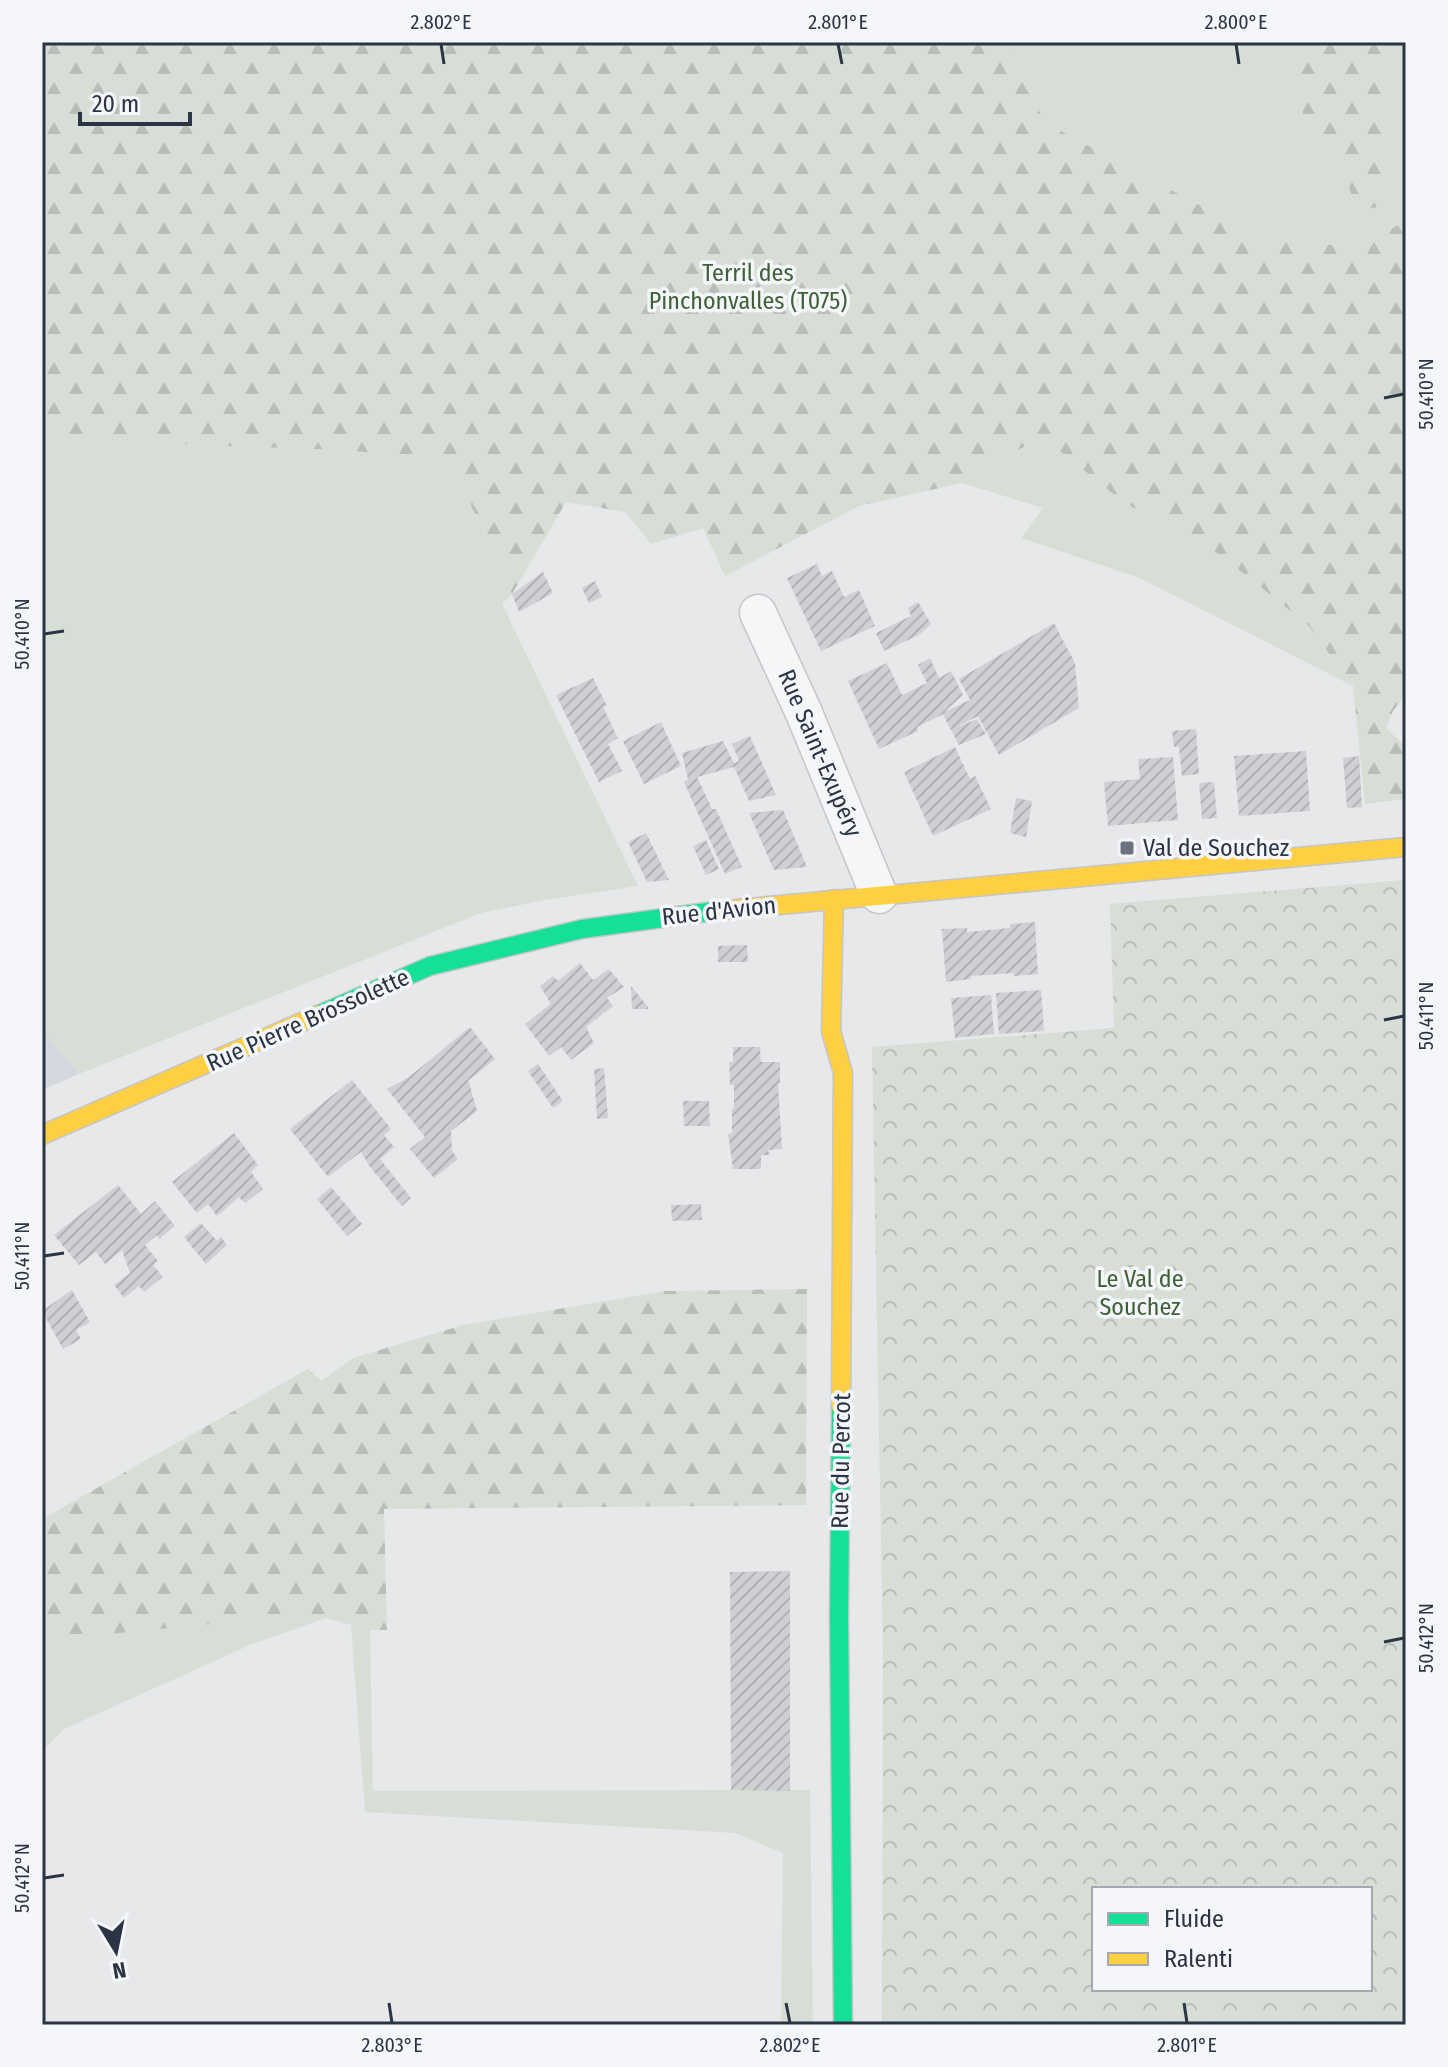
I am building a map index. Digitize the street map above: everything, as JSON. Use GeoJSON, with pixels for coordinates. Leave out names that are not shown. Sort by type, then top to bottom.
{"type":"FeatureCollection","features":[{"type":"Feature","properties":{"kind":"street","name":"Rue Saint-Exupéry"},"geometry":{"type":"LineString","coordinates":[[758,613],[804,713],[868,896]]}},
{"type":"Feature","properties":{"kind":"street","name":"Rue d'Avion"},"geometry":{"type":"LineString","coordinates":[[582,929],[650,918],[834,899],[1406,847]]}},
{"type":"Feature","properties":{"kind":"street","name":"Rue du Percot"},"geometry":{"type":"LineString","coordinates":[[834,899],[831,1031],[843,1073],[839,1602],[843,2025]]}},
{"type":"Feature","properties":{"kind":"street","name":"Rue Pierre Brossolette"},"geometry":{"type":"LineString","coordinates":[[42,1135],[430,966],[582,929]]}},
{"type":"Feature","properties":{"kind":"shaded area"},"geometry":{"type":"Polygon","coordinates":[[[42,1030],[79,1074],[42,1090],[42,1030]]]}},
{"type":"Feature","properties":{"kind":"green space","name":"Terril des Pinchonvalles (T075)"},"geometry":{"type":"Polygon","coordinates":[[[42,42],[1011,42],[1044,122],[1257,236],[1356,248],[1406,221],[1406,694],[1393,711],[1386,728],[1406,747],[1406,799],[1365,804],[1353,686],[1308,625],[1219,554],[1123,502],[1044,438],[988,463],[962,483],[859,506],[725,576],[703,528],[651,544],[625,512],[566,502],[512,594],[449,458],[338,450],[42,439],[42,42]]]}},
{"type":"Feature","properties":{"kind":"green space"},"geometry":{"type":"Polygon","coordinates":[[[1011,42],[1297,42],[1303,116],[1340,154],[1356,212],[1390,175],[1382,119],[1389,66],[1384,42],[1406,42],[1406,221],[1356,248],[1257,236],[1044,122],[1011,42]]]}},
{"type":"Feature","properties":{"kind":"green space"},"geometry":{"type":"Polygon","coordinates":[[[1297,42],[1384,42],[1389,66],[1382,119],[1390,175],[1385,205],[1356,212],[1340,154],[1324,155],[1303,116],[1297,42]]]}},
{"type":"Feature","properties":{"kind":"green space"},"geometry":{"type":"Polygon","coordinates":[[[1044,438],[1123,502],[1219,554],[1308,625],[1353,686],[1140,578],[1021,538],[1043,508],[962,483],[988,463],[1044,438]]]}},
{"type":"Feature","properties":{"kind":"green space"},"geometry":{"type":"Polygon","coordinates":[[[42,439],[338,450],[449,458],[512,594],[502,604],[638,886],[481,913],[79,1074],[42,1030],[42,439]]]}},
{"type":"Feature","properties":{"kind":"green space","name":"Le Val de Souchez"},"geometry":{"type":"Polygon","coordinates":[[[1406,880],[1406,2025],[882,2025],[883,1651],[872,1047],[1114,1028],[1110,904],[1406,880]]]}},
{"type":"Feature","properties":{"kind":"green space"},"geometry":{"type":"Polygon","coordinates":[[[807,1289],[806,1505],[384,1509],[387,1630],[370,1630],[326,1618],[214,1624],[57,1639],[42,1633],[42,1519],[308,1369],[321,1381],[353,1358],[463,1325],[665,1291],[807,1289]]]}},
{"type":"Feature","properties":{"kind":"green space"},"geometry":{"type":"Polygon","coordinates":[[[326,1618],[250,1645],[64,1729],[42,1751],[42,1633],[57,1639],[214,1624],[326,1618]]]}},
{"type":"Feature","properties":{"kind":"green space"},"geometry":{"type":"Polygon","coordinates":[[[351,1625],[370,1630],[373,1791],[810,1790],[813,2025],[781,2025],[783,1853],[735,1833],[365,1812],[351,1625]]]}},
{"type":"Feature","properties":{"kind":"building"},"geometry":{"type":"Polygon","coordinates":[[[817,564],[822,576],[832,571],[844,597],[859,590],[875,626],[821,651],[787,578],[817,564]]]}},
{"type":"Feature","properties":{"kind":"building"},"geometry":{"type":"Polygon","coordinates":[[[543,572],[553,593],[519,612],[512,594],[543,572]]]}},
{"type":"Feature","properties":{"kind":"building"},"geometry":{"type":"Polygon","coordinates":[[[595,581],[602,597],[589,603],[582,588],[595,581]]]}},
{"type":"Feature","properties":{"kind":"building"},"geometry":{"type":"Polygon","coordinates":[[[918,602],[931,624],[919,635],[884,651],[876,633],[911,616],[908,608],[918,602]]]}},
{"type":"Feature","properties":{"kind":"building"},"geometry":{"type":"Polygon","coordinates":[[[1054,623],[1075,663],[1079,708],[999,755],[978,716],[955,728],[977,719],[986,734],[959,745],[942,713],[970,700],[959,679],[1054,623]]]}},
{"type":"Feature","properties":{"kind":"building"},"geometry":{"type":"Polygon","coordinates":[[[930,658],[939,678],[951,671],[963,695],[940,716],[917,727],[918,731],[879,749],[848,681],[887,663],[902,695],[927,683],[918,665],[930,658]]]}},
{"type":"Feature","properties":{"kind":"building"},"geometry":{"type":"Polygon","coordinates":[[[593,678],[618,738],[608,744],[622,771],[599,782],[556,695],[593,678]]]}},
{"type":"Feature","properties":{"kind":"building"},"geometry":{"type":"Polygon","coordinates":[[[661,722],[681,766],[644,784],[623,741],[661,722]]]}},
{"type":"Feature","properties":{"kind":"building"},"geometry":{"type":"Polygon","coordinates":[[[1196,729],[1199,774],[1182,776],[1179,747],[1174,747],[1172,731],[1196,729]]]}},
{"type":"Feature","properties":{"kind":"building"},"geometry":{"type":"Polygon","coordinates":[[[750,736],[776,795],[749,801],[734,767],[697,777],[712,809],[716,809],[742,867],[725,874],[684,782],[688,780],[682,753],[723,741],[734,763],[739,761],[732,744],[750,736]]]}},
{"type":"Feature","properties":{"kind":"building"},"geometry":{"type":"Polygon","coordinates":[[[955,747],[970,779],[975,776],[991,809],[933,836],[904,772],[955,747]]]}},
{"type":"Feature","properties":{"kind":"building"},"geometry":{"type":"Polygon","coordinates":[[[1306,751],[1310,811],[1239,816],[1234,756],[1306,751]]]}},
{"type":"Feature","properties":{"kind":"building"},"geometry":{"type":"Polygon","coordinates":[[[1359,756],[1362,807],[1347,808],[1343,758],[1359,756]]]}},
{"type":"Feature","properties":{"kind":"building"},"geometry":{"type":"Polygon","coordinates":[[[1173,757],[1178,820],[1108,826],[1104,782],[1140,779],[1138,759],[1173,757]]]}},
{"type":"Feature","properties":{"kind":"building"},"geometry":{"type":"Polygon","coordinates":[[[1214,782],[1217,818],[1202,819],[1199,783],[1214,782]]]}},
{"type":"Feature","properties":{"kind":"building"},"geometry":{"type":"Polygon","coordinates":[[[1016,798],[1032,801],[1026,837],[1010,833],[1016,798]]]}},
{"type":"Feature","properties":{"kind":"building"},"geometry":{"type":"Polygon","coordinates":[[[783,810],[807,867],[774,870],[749,813],[783,810]]]}},
{"type":"Feature","properties":{"kind":"building"},"geometry":{"type":"Polygon","coordinates":[[[646,833],[669,880],[647,882],[628,842],[646,833]]]}},
{"type":"Feature","properties":{"kind":"building"},"geometry":{"type":"Polygon","coordinates":[[[706,840],[719,869],[706,875],[693,846],[706,840]]]}},
{"type":"Feature","properties":{"kind":"building"},"geometry":{"type":"Polygon","coordinates":[[[1035,922],[1038,974],[971,976],[971,979],[946,982],[942,929],[967,928],[967,932],[1035,922]]]}},
{"type":"Feature","properties":{"kind":"building"},"geometry":{"type":"Polygon","coordinates":[[[747,945],[748,962],[718,962],[718,946],[747,945]]]}},
{"type":"Feature","properties":{"kind":"building"},"geometry":{"type":"Polygon","coordinates":[[[580,963],[593,980],[609,969],[624,987],[607,998],[613,1006],[586,1027],[594,1043],[571,1060],[561,1047],[549,1056],[525,1024],[551,1004],[540,986],[553,976],[558,981],[580,963]]]}},
{"type":"Feature","properties":{"kind":"building"},"geometry":{"type":"Polygon","coordinates":[[[631,986],[648,1007],[648,1009],[632,1009],[631,986]]]}},
{"type":"Feature","properties":{"kind":"building"},"geometry":{"type":"Polygon","coordinates":[[[1041,990],[1044,1031],[999,1034],[996,993],[1041,990]]]}},
{"type":"Feature","properties":{"kind":"building"},"geometry":{"type":"Polygon","coordinates":[[[991,995],[994,1034],[955,1038],[951,998],[991,995]]]}},
{"type":"Feature","properties":{"kind":"building"},"geometry":{"type":"Polygon","coordinates":[[[470,1027],[495,1059],[468,1079],[477,1111],[451,1131],[452,1151],[458,1159],[434,1178],[410,1149],[425,1137],[387,1089],[409,1077],[470,1027]]]}},
{"type":"Feature","properties":{"kind":"building"},"geometry":{"type":"Polygon","coordinates":[[[733,1047],[760,1047],[761,1062],[780,1062],[778,1083],[782,1149],[767,1150],[771,1155],[761,1155],[761,1169],[733,1169],[728,1134],[732,1133],[732,1107],[734,1110],[734,1085],[730,1085],[729,1062],[733,1062],[733,1047]]]}},
{"type":"Feature","properties":{"kind":"building"},"geometry":{"type":"Polygon","coordinates":[[[538,1064],[563,1101],[553,1108],[528,1071],[538,1064]]]}},
{"type":"Feature","properties":{"kind":"building"},"geometry":{"type":"Polygon","coordinates":[[[604,1068],[608,1118],[597,1119],[594,1069],[604,1068]]]}},
{"type":"Feature","properties":{"kind":"building"},"geometry":{"type":"Polygon","coordinates":[[[352,1080],[391,1129],[384,1135],[394,1147],[380,1159],[411,1198],[402,1206],[361,1152],[328,1177],[290,1129],[352,1080]]]}},
{"type":"Feature","properties":{"kind":"building"},"geometry":{"type":"Polygon","coordinates":[[[683,1101],[709,1101],[710,1126],[684,1126],[683,1101]]]}},
{"type":"Feature","properties":{"kind":"building"},"geometry":{"type":"Polygon","coordinates":[[[234,1133],[258,1165],[251,1172],[263,1189],[245,1203],[239,1197],[217,1216],[208,1204],[197,1213],[172,1182],[234,1133]]]}},
{"type":"Feature","properties":{"kind":"building"},"geometry":{"type":"Polygon","coordinates":[[[118,1185],[141,1214],[155,1201],[175,1226],[159,1239],[157,1235],[145,1245],[158,1261],[153,1265],[163,1277],[144,1292],[139,1286],[124,1298],[114,1285],[130,1273],[122,1250],[105,1264],[96,1252],[79,1265],[54,1235],[118,1185]]]}},
{"type":"Feature","properties":{"kind":"building"},"geometry":{"type":"Polygon","coordinates":[[[331,1187],[362,1224],[347,1236],[317,1199],[331,1187]]]}},
{"type":"Feature","properties":{"kind":"building"},"geometry":{"type":"Polygon","coordinates":[[[701,1204],[702,1220],[672,1221],[671,1205],[701,1204]]]}},
{"type":"Feature","properties":{"kind":"building"},"geometry":{"type":"Polygon","coordinates":[[[201,1223],[217,1241],[221,1237],[227,1245],[206,1264],[184,1237],[201,1223]]]}},
{"type":"Feature","properties":{"kind":"building"},"geometry":{"type":"Polygon","coordinates":[[[72,1290],[90,1322],[76,1330],[81,1339],[63,1349],[42,1311],[72,1290]]]}},
{"type":"Feature","properties":{"kind":"building"},"geometry":{"type":"Polygon","coordinates":[[[790,1571],[790,1791],[731,1790],[730,1572],[790,1571]]]}},
{"type":"Feature","properties":{"kind":"traffic: fast"},"geometry":{"type":"LineString","coordinates":[[318,1015],[430,966],[582,929],[715,911]]}},
{"type":"Feature","properties":{"kind":"traffic: fast"},"geometry":{"type":"LineString","coordinates":[[841,1407],[839,1617],[843,2025]]}},
{"type":"Feature","properties":{"kind":"traffic: slow"},"geometry":{"type":"LineString","coordinates":[[715,911],[1406,847]]}},
{"type":"Feature","properties":{"kind":"traffic: slow"},"geometry":{"type":"LineString","coordinates":[[834,899],[831,1031],[843,1073],[841,1407]]}},
{"type":"Feature","properties":{"kind":"traffic: slow"},"geometry":{"type":"LineString","coordinates":[[42,1135],[318,1015]]}},
{"type":"Feature","properties":{"kind":"place","name":"Val de Souchez"},"geometry":{"type":"Point","coordinates":[1127,848]}}]}
